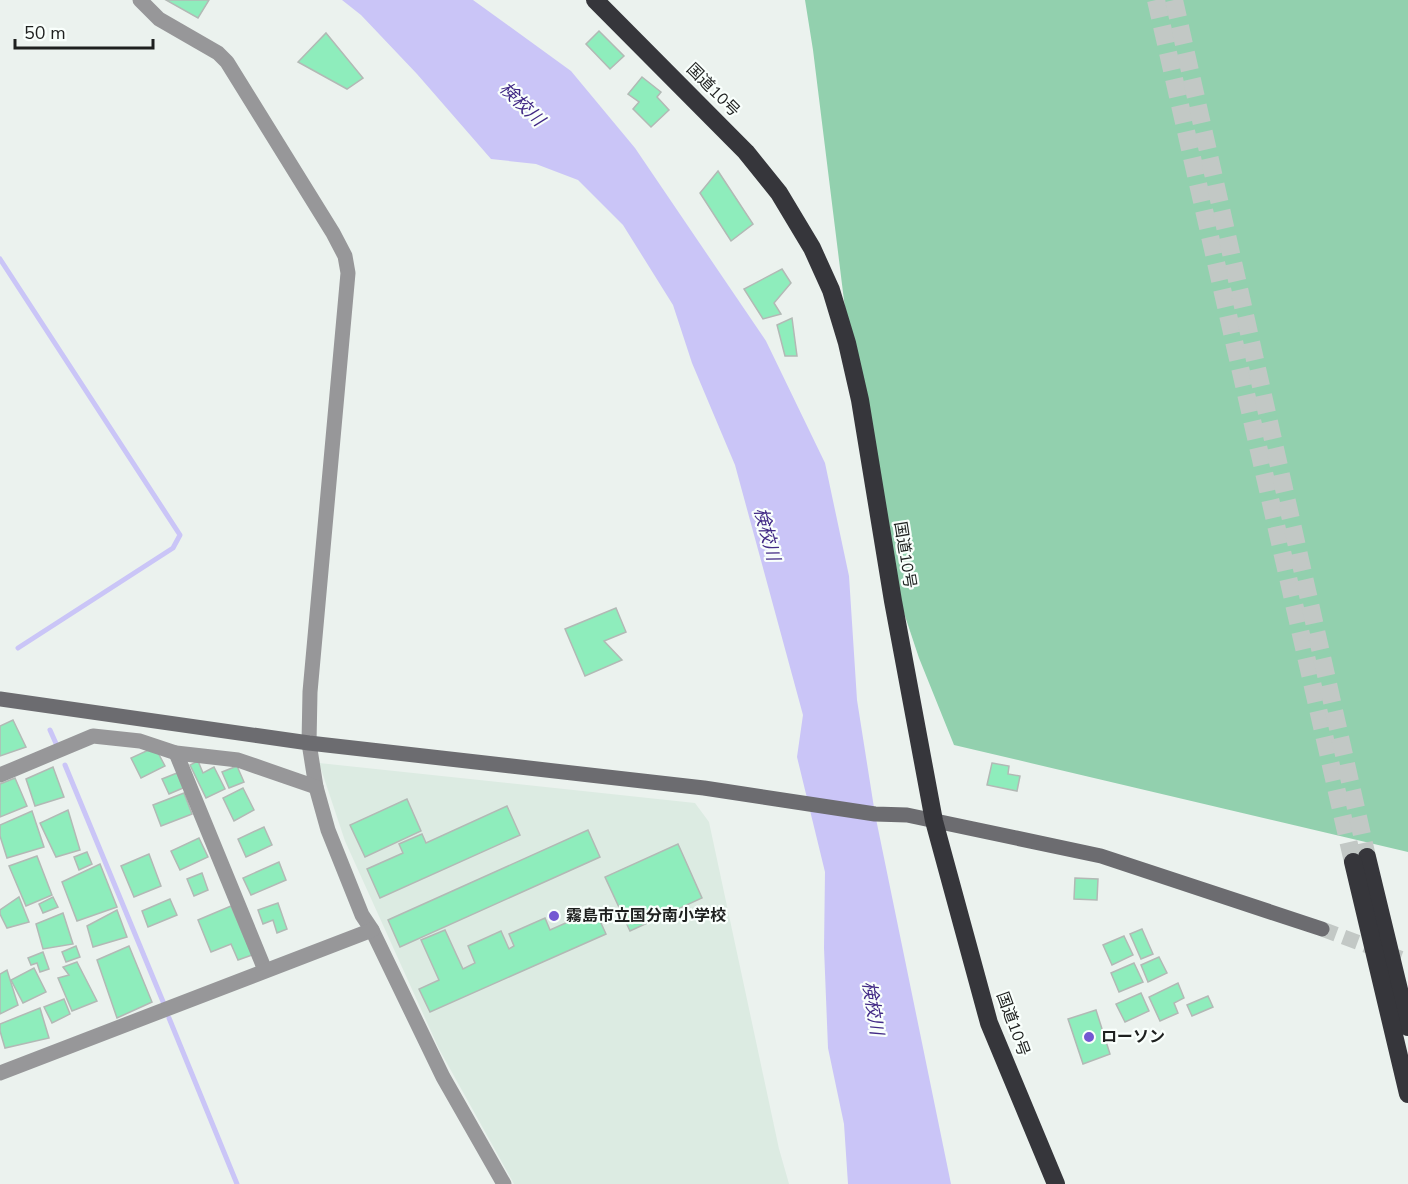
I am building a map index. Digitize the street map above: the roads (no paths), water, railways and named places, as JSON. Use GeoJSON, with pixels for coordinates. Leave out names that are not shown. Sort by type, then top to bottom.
{"type":"FeatureCollection","features":[{"type":"Feature","properties":{"kind":"highway","name":"国道10号"},"geometry":{"type":"LineString","coordinates":[[595,0],[746,152],[779,193],[812,248],[831,290],[847,343],[860,400],[893,601],[934,821],[989,1023],[1056,1184]]}},
{"type":"Feature","properties":{"kind":"highway"},"geometry":{"type":"LineString","coordinates":[[1408,1027],[1360,860],[1408,1094]]}},
{"type":"Feature","properties":{"kind":"main road"},"geometry":{"type":"LineString","coordinates":[[0,699],[309,743],[704,788],[875,814],[907,815],[1101,856],[1322,929]]}},
{"type":"Feature","properties":{"kind":"street"},"geometry":{"type":"LineString","coordinates":[[140,0],[159,19],[218,53],[227,62],[345,256],[348,273],[310,692],[309,743],[316,788],[328,831],[362,915],[372,930],[443,1077],[504,1184]]}},
{"type":"Feature","properties":{"kind":"street"},"geometry":{"type":"LineString","coordinates":[[0,775],[93,736],[140,741],[176,753],[238,760],[316,788]]}},
{"type":"Feature","properties":{"kind":"street"},"geometry":{"type":"LineString","coordinates":[[176,753],[265,970]]}},
{"type":"Feature","properties":{"kind":"street"},"geometry":{"type":"LineString","coordinates":[[0,1073],[372,930]]}},
{"type":"Feature","properties":{"kind":"water","name":"検校川"},"geometry":{"type":"Polygon","coordinates":[[[342,0],[473,0],[571,71],[635,148],[766,341],[825,463],[849,576],[857,700],[875,814],[951,1184],[848,1184],[844,1124],[828,1048],[824,948],[825,872],[797,757],[803,715],[735,465],[692,363],[673,305],[623,225],[578,180],[536,164],[491,159],[417,74],[361,15],[342,0]]]}},
{"type":"Feature","properties":{"kind":"waterway"},"geometry":{"type":"LineString","coordinates":[[0,259],[180,535],[173,548],[18,648]]}},
{"type":"Feature","properties":{"kind":"waterway"},"geometry":{"type":"LineString","coordinates":[[50,730],[58,748]]}},
{"type":"Feature","properties":{"kind":"waterway"},"geometry":{"type":"LineString","coordinates":[[65,765],[164,1004]]}},
{"type":"Feature","properties":{"kind":"waterway"},"geometry":{"type":"LineString","coordinates":[[169,1018],[237,1184]]}},
{"type":"Feature","properties":{"kind":"tunnel"},"geometry":{"type":"LineString","coordinates":[[1156,0],[1353,862]]}},
{"type":"Feature","properties":{"kind":"tunnel"},"geometry":{"type":"LineString","coordinates":[[1174,0],[1367,857]]}},
{"type":"Feature","properties":{"kind":"tunnel"},"geometry":{"type":"LineString","coordinates":[[1322,929],[1408,961]]}},
{"type":"Feature","properties":{"kind":"place","name":"霧島市立国分南小学校"},"geometry":{"type":"Point","coordinates":[554,916]}},
{"type":"Feature","properties":{"kind":"place","name":"ローソン"},"geometry":{"type":"Point","coordinates":[1089,1037]}}]}
